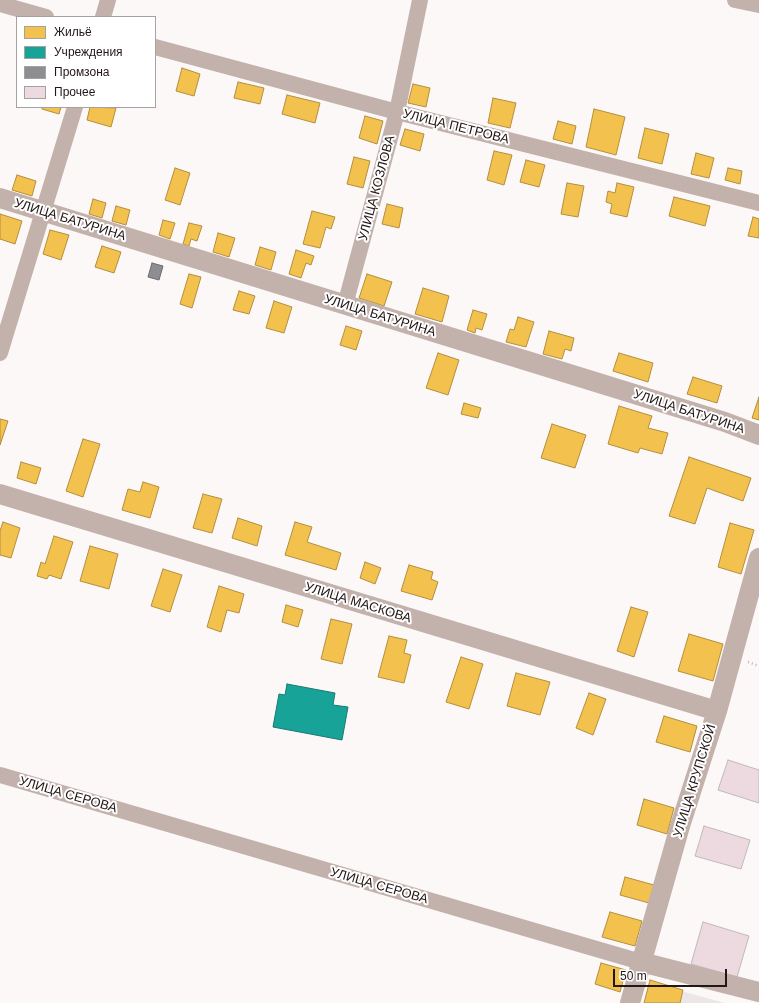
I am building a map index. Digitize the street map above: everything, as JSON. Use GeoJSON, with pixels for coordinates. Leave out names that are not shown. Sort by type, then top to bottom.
{"type":"FeatureCollection","features":[{"type":"Feature","properties":{"kind":"street"},"geometry":{"type":"LineString","coordinates":[[103,16],[108,0]]}},
{"type":"Feature","properties":{"kind":"street","name":"УЛИЦА КОЗЛОВА"},"geometry":{"type":"LineString","coordinates":[[345,305],[397,112],[420,0]]}},
{"type":"Feature","properties":{"kind":"street"},"geometry":{"type":"LineString","coordinates":[[735,0],[759,5]]}},
{"type":"Feature","properties":{"kind":"street"},"geometry":{"type":"LineString","coordinates":[[0,4],[42,16]]}},
{"type":"Feature","properties":{"kind":"street","name":"УЛИЦА ПЕТРОВА"},"geometry":{"type":"LineString","coordinates":[[156,47],[397,112],[759,202]]}},
{"type":"Feature","properties":{"kind":"street"},"geometry":{"type":"LineString","coordinates":[[0,352],[44,213],[75,108]]}},
{"type":"Feature","properties":{"kind":"street","name":"УЛИЦА БАТУРИНА"},"geometry":{"type":"LineString","coordinates":[[0,198],[44,213],[717,419],[759,435]]}},
{"type":"Feature","properties":{"kind":"street","name":"УЛИЦА МАСКОВА"},"geometry":{"type":"LineString","coordinates":[[0,494],[717,711]]}},
{"type":"Feature","properties":{"kind":"street","name":"УЛИЦА КРУПСКОЙ"},"geometry":{"type":"LineString","coordinates":[[630,1003],[680,826],[717,711],[759,558]]}},
{"type":"Feature","properties":{"kind":"street","name":"УЛИЦА СЕРОВА"},"geometry":{"type":"LineString","coordinates":[[0,775],[641,962],[759,992]]}},
{"type":"Feature","properties":{"kind":"shaded area"},"geometry":{"type":"Polygon","coordinates":[[[655,984],[725,1003],[649,1003],[655,984]]]}},
{"type":"Feature","properties":{"kind":"building: Жильё"},"geometry":{"type":"Polygon","coordinates":[[[182,68],[200,74],[194,96],[176,91],[182,68]]]}},
{"type":"Feature","properties":{"kind":"building: Жильё"},"geometry":{"type":"Polygon","coordinates":[[[238,82],[264,88],[260,104],[234,98],[238,82]]]}},
{"type":"Feature","properties":{"kind":"building: Жильё"},"geometry":{"type":"Polygon","coordinates":[[[413,84],[430,88],[426,107],[408,103],[413,84]]]}},
{"type":"Feature","properties":{"kind":"building: Жильё"},"geometry":{"type":"Polygon","coordinates":[[[287,95],[320,103],[315,123],[282,114],[287,95]]]}},
{"type":"Feature","properties":{"kind":"building: Жильё"},"geometry":{"type":"Polygon","coordinates":[[[493,98],[516,103],[510,128],[488,123],[493,98]]]}},
{"type":"Feature","properties":{"kind":"building: Жильё"},"geometry":{"type":"Polygon","coordinates":[[[42,108],[61,108],[59,114],[42,108]]]}},
{"type":"Feature","properties":{"kind":"building: Жильё"},"geometry":{"type":"Polygon","coordinates":[[[90,108],[116,108],[111,127],[87,120],[90,108]]]}},
{"type":"Feature","properties":{"kind":"building: Жильё"},"geometry":{"type":"Polygon","coordinates":[[[594,109],[625,117],[616,155],[586,147],[594,109]]]}},
{"type":"Feature","properties":{"kind":"building: Жильё"},"geometry":{"type":"Polygon","coordinates":[[[365,116],[383,121],[377,144],[359,138],[365,116]]]}},
{"type":"Feature","properties":{"kind":"building: Жильё"},"geometry":{"type":"Polygon","coordinates":[[[558,121],[576,126],[572,144],[553,139],[558,121]]]}},
{"type":"Feature","properties":{"kind":"building: Жильё"},"geometry":{"type":"Polygon","coordinates":[[[645,128],[669,134],[662,164],[638,158],[645,128]]]}},
{"type":"Feature","properties":{"kind":"building: Жильё"},"geometry":{"type":"Polygon","coordinates":[[[405,129],[424,134],[420,151],[400,145],[405,129]]]}},
{"type":"Feature","properties":{"kind":"building: Жильё"},"geometry":{"type":"Polygon","coordinates":[[[494,151],[512,155],[504,185],[487,180],[494,151]]]}},
{"type":"Feature","properties":{"kind":"building: Жильё"},"geometry":{"type":"Polygon","coordinates":[[[696,153],[714,158],[709,178],[691,174],[696,153]]]}},
{"type":"Feature","properties":{"kind":"building: Жильё"},"geometry":{"type":"Polygon","coordinates":[[[354,157],[370,161],[363,188],[347,184],[354,157]]]}},
{"type":"Feature","properties":{"kind":"building: Жильё"},"geometry":{"type":"Polygon","coordinates":[[[526,160],[545,165],[539,187],[520,182],[526,160]]]}},
{"type":"Feature","properties":{"kind":"building: Жильё"},"geometry":{"type":"Polygon","coordinates":[[[175,168],[190,173],[180,205],[165,200],[175,168]]]}},
{"type":"Feature","properties":{"kind":"building: Жильё"},"geometry":{"type":"Polygon","coordinates":[[[728,168],[742,171],[740,184],[725,180],[728,168]]]}},
{"type":"Feature","properties":{"kind":"building: Жильё"},"geometry":{"type":"Polygon","coordinates":[[[17,175],[36,181],[32,196],[12,190],[17,175]]]}},
{"type":"Feature","properties":{"kind":"building: Жильё"},"geometry":{"type":"Polygon","coordinates":[[[567,183],[584,186],[578,217],[561,214],[567,183]]]}},
{"type":"Feature","properties":{"kind":"building: Жильё"},"geometry":{"type":"Polygon","coordinates":[[[617,183],[634,187],[627,217],[610,213],[612,204],[606,202],[608,191],[615,193],[617,183]]]}},
{"type":"Feature","properties":{"kind":"building: Жильё"},"geometry":{"type":"Polygon","coordinates":[[[674,197],[710,206],[705,226],[669,216],[674,197]]]}},
{"type":"Feature","properties":{"kind":"building: Жильё"},"geometry":{"type":"Polygon","coordinates":[[[93,199],[106,203],[102,218],[89,214],[93,199]]]}},
{"type":"Feature","properties":{"kind":"building: Жильё"},"geometry":{"type":"Polygon","coordinates":[[[387,204],[403,208],[399,228],[382,224],[387,204]]]}},
{"type":"Feature","properties":{"kind":"building: Жильё"},"geometry":{"type":"Polygon","coordinates":[[[116,206],[130,210],[126,225],[112,221],[116,206]]]}},
{"type":"Feature","properties":{"kind":"building: Жильё"},"geometry":{"type":"Polygon","coordinates":[[[312,211],[335,217],[331,229],[326,227],[320,248],[303,244],[312,211]]]}},
{"type":"Feature","properties":{"kind":"building: Жильё"},"geometry":{"type":"Polygon","coordinates":[[[0,214],[22,221],[15,244],[0,239],[0,214]]]}},
{"type":"Feature","properties":{"kind":"building: Жильё"},"geometry":{"type":"Polygon","coordinates":[[[753,217],[759,219],[759,238],[748,236],[753,217]]]}},
{"type":"Feature","properties":{"kind":"building: Жильё"},"geometry":{"type":"Polygon","coordinates":[[[163,220],[175,223],[170,239],[159,235],[163,220]]]}},
{"type":"Feature","properties":{"kind":"building: Жильё"},"geometry":{"type":"Polygon","coordinates":[[[189,223],[202,226],[197,241],[191,239],[189,246],[183,244],[189,223]]]}},
{"type":"Feature","properties":{"kind":"building: Жильё"},"geometry":{"type":"Polygon","coordinates":[[[50,230],[69,235],[61,260],[43,254],[50,230]]]}},
{"type":"Feature","properties":{"kind":"building: Жильё"},"geometry":{"type":"Polygon","coordinates":[[[218,233],[235,238],[229,257],[213,252],[218,233]]]}},
{"type":"Feature","properties":{"kind":"building: Жильё"},"geometry":{"type":"Polygon","coordinates":[[[102,246],[121,252],[114,273],[95,267],[102,246]]]}},
{"type":"Feature","properties":{"kind":"building: Жильё"},"geometry":{"type":"Polygon","coordinates":[[[260,247],[276,252],[271,270],[255,265],[260,247]]]}},
{"type":"Feature","properties":{"kind":"building: Жильё"},"geometry":{"type":"Polygon","coordinates":[[[296,250],[314,256],[311,265],[306,263],[301,278],[289,274],[296,250]]]}},
{"type":"Feature","properties":{"kind":"building: Жильё"},"geometry":{"type":"Polygon","coordinates":[[[189,274],[201,277],[192,308],[180,304],[189,274]]]}},
{"type":"Feature","properties":{"kind":"building: Жильё"},"geometry":{"type":"Polygon","coordinates":[[[367,274],[392,282],[384,306],[359,298],[367,274]]]}},
{"type":"Feature","properties":{"kind":"building: Жильё"},"geometry":{"type":"Polygon","coordinates":[[[423,288],[449,296],[442,322],[415,314],[423,288]]]}},
{"type":"Feature","properties":{"kind":"building: Жильё"},"geometry":{"type":"Polygon","coordinates":[[[239,291],[255,296],[249,314],[233,310],[239,291]]]}},
{"type":"Feature","properties":{"kind":"building: Жильё"},"geometry":{"type":"Polygon","coordinates":[[[274,301],[292,307],[284,333],[266,328],[274,301]]]}},
{"type":"Feature","properties":{"kind":"building: Жильё"},"geometry":{"type":"Polygon","coordinates":[[[473,310],[487,314],[482,330],[476,328],[475,333],[467,330],[473,310]]]}},
{"type":"Feature","properties":{"kind":"building: Жильё"},"geometry":{"type":"Polygon","coordinates":[[[518,317],[534,322],[526,347],[506,342],[510,329],[514,330],[518,317]]]}},
{"type":"Feature","properties":{"kind":"building: Жильё"},"geometry":{"type":"Polygon","coordinates":[[[346,326],[362,331],[356,350],[340,345],[346,326]]]}},
{"type":"Feature","properties":{"kind":"building: Жильё"},"geometry":{"type":"Polygon","coordinates":[[[549,331],[574,338],[571,351],[565,349],[562,359],[543,354],[549,331]]]}},
{"type":"Feature","properties":{"kind":"building: Жильё"},"geometry":{"type":"Polygon","coordinates":[[[438,353],[459,360],[448,395],[426,388],[438,353]]]}},
{"type":"Feature","properties":{"kind":"building: Жильё"},"geometry":{"type":"Polygon","coordinates":[[[619,353],[653,363],[648,382],[613,371],[619,353]]]}},
{"type":"Feature","properties":{"kind":"building: Жильё"},"geometry":{"type":"Polygon","coordinates":[[[693,377],[722,386],[717,403],[687,394],[693,377]]]}},
{"type":"Feature","properties":{"kind":"building: Жильё"},"geometry":{"type":"Polygon","coordinates":[[[759,397],[759,420],[752,418],[759,397]]]}},
{"type":"Feature","properties":{"kind":"building: Жильё"},"geometry":{"type":"Polygon","coordinates":[[[464,403],[481,408],[478,418],[461,414],[464,403]]]}},
{"type":"Feature","properties":{"kind":"building: Жильё"},"geometry":{"type":"Polygon","coordinates":[[[619,406],[652,416],[648,428],[668,433],[662,454],[640,448],[638,453],[608,444],[619,406]]]}},
{"type":"Feature","properties":{"kind":"building: Жильё"},"geometry":{"type":"Polygon","coordinates":[[[0,419],[8,421],[0,445],[0,419]]]}},
{"type":"Feature","properties":{"kind":"building: Жильё"},"geometry":{"type":"Polygon","coordinates":[[[552,424],[586,435],[575,468],[541,458],[552,424]]]}},
{"type":"Feature","properties":{"kind":"building: Жильё"},"geometry":{"type":"Polygon","coordinates":[[[83,439],[100,444],[83,497],[66,491],[83,439]]]}},
{"type":"Feature","properties":{"kind":"building: Жильё"},"geometry":{"type":"Polygon","coordinates":[[[689,457],[751,478],[743,501],[707,488],[695,524],[669,516],[689,457]]]}},
{"type":"Feature","properties":{"kind":"building: Жильё"},"geometry":{"type":"Polygon","coordinates":[[[21,462],[41,468],[36,484],[17,478],[21,462]]]}},
{"type":"Feature","properties":{"kind":"building: Жильё"},"geometry":{"type":"Polygon","coordinates":[[[143,482],[159,487],[150,518],[122,510],[128,489],[140,492],[143,482]]]}},
{"type":"Feature","properties":{"kind":"building: Жильё"},"geometry":{"type":"Polygon","coordinates":[[[203,494],[222,499],[212,533],[193,528],[203,494]]]}},
{"type":"Feature","properties":{"kind":"building: Жильё"},"geometry":{"type":"Polygon","coordinates":[[[238,518],[262,526],[257,546],[232,538],[238,518]]]}},
{"type":"Feature","properties":{"kind":"building: Жильё"},"geometry":{"type":"Polygon","coordinates":[[[3,522],[20,528],[11,558],[0,555],[0,531],[3,522]]]}},
{"type":"Feature","properties":{"kind":"building: Жильё"},"geometry":{"type":"Polygon","coordinates":[[[295,522],[312,527],[307,542],[341,553],[336,570],[285,555],[295,522]]]}},
{"type":"Feature","properties":{"kind":"building: Жильё"},"geometry":{"type":"Polygon","coordinates":[[[730,523],[754,530],[741,574],[718,567],[730,523]]]}},
{"type":"Feature","properties":{"kind":"building: Жильё"},"geometry":{"type":"Polygon","coordinates":[[[54,536],[73,542],[61,579],[49,575],[47,579],[37,576],[41,562],[45,564],[54,536]]]}},
{"type":"Feature","properties":{"kind":"building: Жильё"},"geometry":{"type":"Polygon","coordinates":[[[90,546],[118,554],[109,589],[80,581],[90,546]]]}},
{"type":"Feature","properties":{"kind":"building: Жильё"},"geometry":{"type":"Polygon","coordinates":[[[365,562],[381,568],[375,584],[360,578],[365,562]]]}},
{"type":"Feature","properties":{"kind":"building: Жильё"},"geometry":{"type":"Polygon","coordinates":[[[409,565],[433,572],[431,579],[438,582],[432,600],[401,591],[409,565]]]}},
{"type":"Feature","properties":{"kind":"building: Жильё"},"geometry":{"type":"Polygon","coordinates":[[[163,569],[182,575],[170,612],[151,606],[163,569]]]}},
{"type":"Feature","properties":{"kind":"building: Жильё"},"geometry":{"type":"Polygon","coordinates":[[[219,586],[244,594],[239,613],[227,610],[221,632],[207,627],[219,586]]]}},
{"type":"Feature","properties":{"kind":"building: Жильё"},"geometry":{"type":"Polygon","coordinates":[[[286,605],[303,610],[298,627],[282,622],[286,605]]]}},
{"type":"Feature","properties":{"kind":"building: Жильё"},"geometry":{"type":"Polygon","coordinates":[[[631,607],[648,612],[634,657],[617,651],[631,607]]]}},
{"type":"Feature","properties":{"kind":"building: Жильё"},"geometry":{"type":"Polygon","coordinates":[[[331,619],[352,624],[342,664],[321,659],[331,619]]]}},
{"type":"Feature","properties":{"kind":"building: Жильё"},"geometry":{"type":"Polygon","coordinates":[[[689,634],[723,644],[713,681],[678,671],[689,634]]]}},
{"type":"Feature","properties":{"kind":"building: Жильё"},"geometry":{"type":"Polygon","coordinates":[[[389,636],[407,640],[404,653],[411,655],[404,683],[378,677],[389,636]]]}},
{"type":"Feature","properties":{"kind":"building: Жильё"},"geometry":{"type":"Polygon","coordinates":[[[461,657],[483,664],[469,709],[446,702],[461,657]]]}},
{"type":"Feature","properties":{"kind":"building: Жильё"},"geometry":{"type":"Polygon","coordinates":[[[516,673],[550,682],[540,715],[507,706],[516,673]]]}},
{"type":"Feature","properties":{"kind":"building: Жильё"},"geometry":{"type":"Polygon","coordinates":[[[589,693],[606,699],[593,735],[576,728],[589,693]]]}},
{"type":"Feature","properties":{"kind":"building: Жильё"},"geometry":{"type":"Polygon","coordinates":[[[664,716],[697,726],[690,752],[656,742],[664,716]]]}},
{"type":"Feature","properties":{"kind":"building: Жильё"},"geometry":{"type":"Polygon","coordinates":[[[644,799],[674,808],[667,834],[637,825],[644,799]]]}},
{"type":"Feature","properties":{"kind":"building: Жильё"},"geometry":{"type":"Polygon","coordinates":[[[625,877],[654,885],[649,903],[620,895],[625,877]]]}},
{"type":"Feature","properties":{"kind":"building: Жильё"},"geometry":{"type":"Polygon","coordinates":[[[610,912],[642,921],[635,946],[602,937],[610,912]]]}},
{"type":"Feature","properties":{"kind":"building: Жильё"},"geometry":{"type":"Polygon","coordinates":[[[601,963],[626,970],[620,992],[595,984],[601,963]]]}},
{"type":"Feature","properties":{"kind":"building: Жильё"},"geometry":{"type":"Polygon","coordinates":[[[650,980],[683,990],[680,1003],[644,1003],[650,980]]]}},
{"type":"Feature","properties":{"kind":"building: Учреждения"},"geometry":{"type":"Polygon","coordinates":[[[287,684],[335,693],[333,705],[348,707],[342,740],[273,727],[279,694],[285,695],[287,684]]]}},
{"type":"Feature","properties":{"kind":"building: Промзона"},"geometry":{"type":"Polygon","coordinates":[[[152,263],[163,266],[159,280],[148,277],[152,263]]]}},
{"type":"Feature","properties":{"kind":"building: Прочее"},"geometry":{"type":"Polygon","coordinates":[[[728,760],[759,770],[759,803],[718,790],[728,760]]]}},
{"type":"Feature","properties":{"kind":"building: Прочее"},"geometry":{"type":"Polygon","coordinates":[[[704,826],[750,840],[741,869],[695,856],[704,826]]]}},
{"type":"Feature","properties":{"kind":"building: Прочее"},"geometry":{"type":"Polygon","coordinates":[[[703,922],[749,936],[737,977],[691,964],[703,922]]]}}]}
